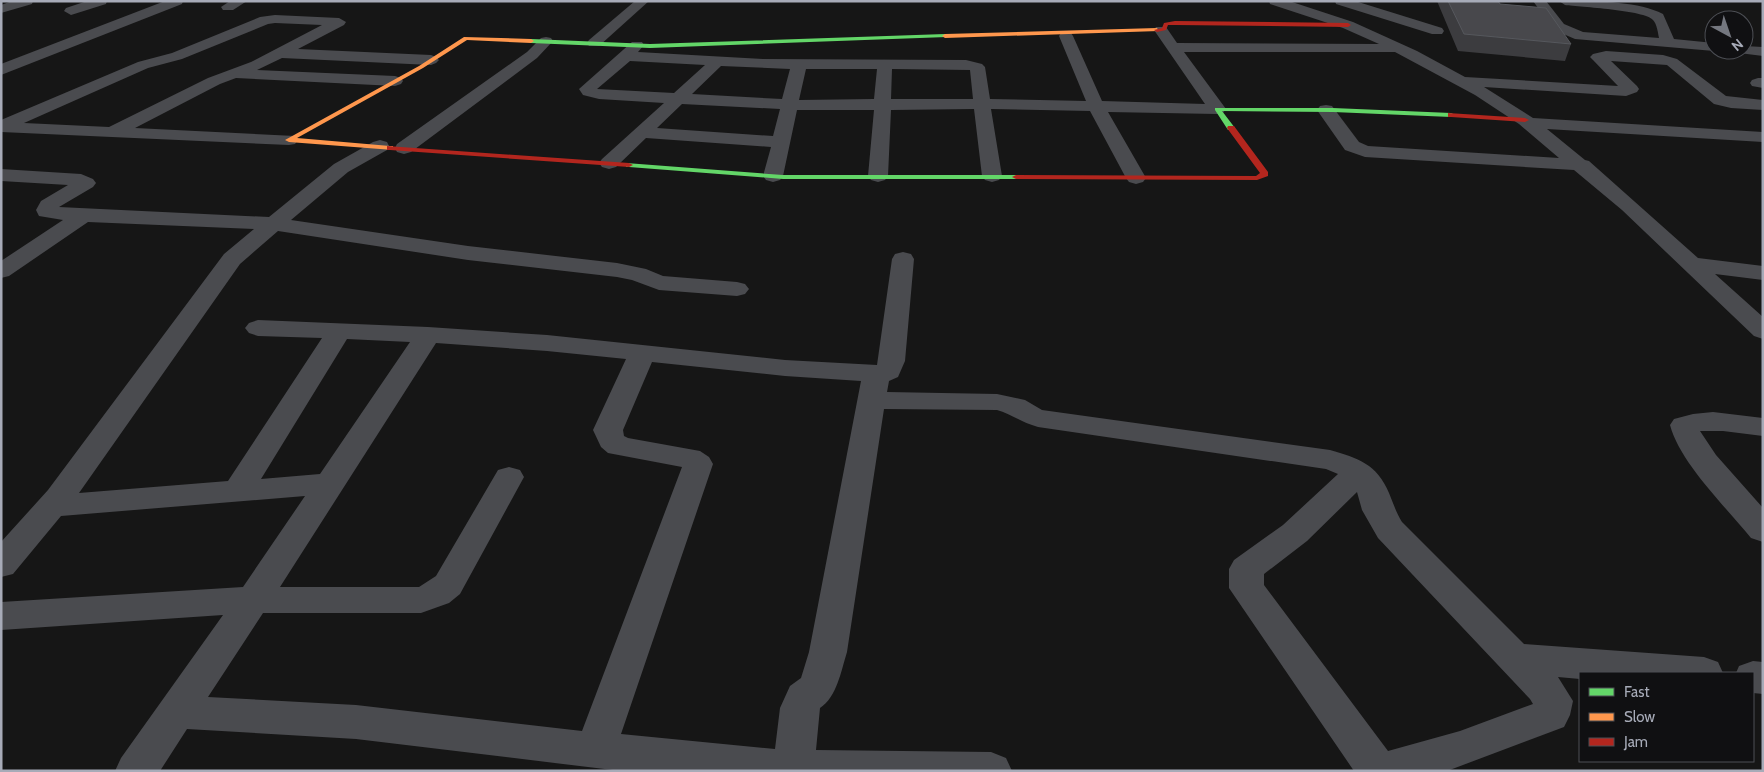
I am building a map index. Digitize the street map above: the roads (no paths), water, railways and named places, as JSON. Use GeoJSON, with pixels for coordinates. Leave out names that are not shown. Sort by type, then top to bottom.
{"type":"FeatureCollection","features":[{"type":"Feature","properties":{"kind":"street"},"geometry":{"type":"LineString","coordinates":[[1,9],[27,1]]}},
{"type":"Feature","properties":{"kind":"street"},"geometry":{"type":"LineString","coordinates":[[71,11],[102,1]]}},
{"type":"Feature","properties":{"kind":"street"},"geometry":{"type":"LineString","coordinates":[[1,70],[176,1]]}},
{"type":"Feature","properties":{"kind":"street"},"geometry":{"type":"LineString","coordinates":[[228,7],[241,1]]}},
{"type":"Feature","properties":{"kind":"street"},"geometry":{"type":"LineString","coordinates":[[594,43],[643,1]]}},
{"type":"Feature","properties":{"kind":"street"},"geometry":{"type":"LineString","coordinates":[[1275,1],[1348,25],[1402,49],[1482,92],[1527,122],[1582,165],[1763,331]]}},
{"type":"Feature","properties":{"kind":"street"},"geometry":{"type":"LineString","coordinates":[[1341,1],[1437,30]]}},
{"type":"Feature","properties":{"kind":"street"},"geometry":{"type":"LineString","coordinates":[[1539,1],[1559,27],[1569,32],[1594,38],[1704,46]]}},
{"type":"Feature","properties":{"kind":"street"},"geometry":{"type":"LineString","coordinates":[[1565,1],[1627,8],[1654,14],[1658,17],[1668,43]]}},
{"type":"Feature","properties":{"kind":"street"},"geometry":{"type":"LineString","coordinates":[[1323,17],[1389,3]]}},
{"type":"Feature","properties":{"kind":"street"},"geometry":{"type":"LineString","coordinates":[[1,128],[143,65],[177,56],[269,19],[339,22],[235,74],[214,81],[115,132]]}},
{"type":"Feature","properties":{"kind":"street"},"geometry":{"type":"LineString","coordinates":[[1348,25],[1175,23],[1166,24],[1166,27],[1161,30],[650,46],[631,50],[587,89],[589,92],[599,94],[790,105],[981,104],[1326,110],[1467,115],[1527,122],[1763,137]]}},
{"type":"Feature","properties":{"kind":"street"},"geometry":{"type":"LineString","coordinates":[[1,128],[289,140],[774,176],[992,176],[1079,179],[1263,176],[1265,174],[1161,30]]}},
{"type":"Feature","properties":{"kind":"street"},"geometry":{"type":"LineString","coordinates":[[1066,36],[1096,106],[1136,178]]}},
{"type":"Feature","properties":{"kind":"street"},"geometry":{"type":"LineString","coordinates":[[289,140],[395,81],[466,38],[594,43],[631,50],[718,61],[799,64],[966,65],[977,67],[992,176]]}},
{"type":"Feature","properties":{"kind":"street"},"geometry":{"type":"LineString","coordinates":[[1,565],[52,506],[232,259],[341,168],[392,147],[532,55],[546,41]]}},
{"type":"Feature","properties":{"kind":"street"},"geometry":{"type":"LineString","coordinates":[[1173,47],[1402,49]]}},
{"type":"Feature","properties":{"kind":"street"},"geometry":{"type":"LineString","coordinates":[[1459,81],[1626,91],[1631,89],[1598,57],[1602,55],[1672,62],[1720,100],[1731,103],[1763,105]]}},
{"type":"Feature","properties":{"kind":"street"},"geometry":{"type":"LineString","coordinates":[[177,56],[431,60]]}},
{"type":"Feature","properties":{"kind":"street"},"geometry":{"type":"LineString","coordinates":[[610,163],[718,61]]}},
{"type":"Feature","properties":{"kind":"street"},"geometry":{"type":"LineString","coordinates":[[774,176],[799,64]]}},
{"type":"Feature","properties":{"kind":"street"},"geometry":{"type":"LineString","coordinates":[[878,176],[885,64]]}},
{"type":"Feature","properties":{"kind":"street"},"geometry":{"type":"LineString","coordinates":[[235,74],[395,81]]}},
{"type":"Feature","properties":{"kind":"street"},"geometry":{"type":"LineString","coordinates":[[1326,110],[1352,146],[1365,151],[1582,165]]}},
{"type":"Feature","properties":{"kind":"street"},"geometry":{"type":"LineString","coordinates":[[641,132],[781,142]]}},
{"type":"Feature","properties":{"kind":"street"},"geometry":{"type":"LineString","coordinates":[[1,175],[81,180],[86,183],[48,206],[46,212],[84,216],[272,224],[468,252],[616,270],[638,274],[659,283],[737,289]]}},
{"type":"Feature","properties":{"kind":"street"},"geometry":{"type":"LineString","coordinates":[[1,270],[84,216]]}},
{"type":"Feature","properties":{"kind":"street"},"geometry":{"type":"LineString","coordinates":[[792,770],[800,708],[804,698],[813,692],[819,681],[828,652],[874,387],[888,371],[892,361],[903,259]]}},
{"type":"Feature","properties":{"kind":"street"},"geometry":{"type":"LineString","coordinates":[[1692,264],[1763,273]]}},
{"type":"Feature","properties":{"kind":"street"},"geometry":{"type":"LineString","coordinates":[[258,328],[428,335],[547,343],[642,354],[1009,404],[1038,418],[1330,460],[1345,465],[1359,472],[1370,487],[1378,510],[1390,530],[1544,688],[1553,701],[1550,715],[1460,749],[1382,771]]}},
{"type":"Feature","properties":{"kind":"street"},"geometry":{"type":"LineString","coordinates":[[238,491],[339,332]]}},
{"type":"Feature","properties":{"kind":"street"},"geometry":{"type":"LineString","coordinates":[[136,771],[253,600],[428,335]]}},
{"type":"Feature","properties":{"kind":"street"},"geometry":{"type":"LineString","coordinates":[[595,750],[698,464],[689,458],[619,446],[611,440],[608,430],[642,354]]}},
{"type":"Feature","properties":{"kind":"street"},"geometry":{"type":"LineString","coordinates":[[1763,427],[1729,423],[1692,422],[1684,425],[1684,430],[1694,447],[1763,530]]}},
{"type":"Feature","properties":{"kind":"street"},"geometry":{"type":"LineString","coordinates":[[1359,472],[1295,533],[1246,569],[1247,588],[1378,771]]}},
{"type":"Feature","properties":{"kind":"street"},"geometry":{"type":"LineString","coordinates":[[1,616],[253,600],[421,600],[437,594],[448,585],[509,476]]}},
{"type":"Feature","properties":{"kind":"street"},"geometry":{"type":"LineString","coordinates":[[52,506],[330,484]]}},
{"type":"Feature","properties":{"kind":"street"},"geometry":{"type":"LineString","coordinates":[[1515,658],[1691,672]]}},
{"type":"Feature","properties":{"kind":"street"},"geometry":{"type":"LineString","coordinates":[[177,712],[356,722],[595,750],[792,770],[991,771]]}}]}
